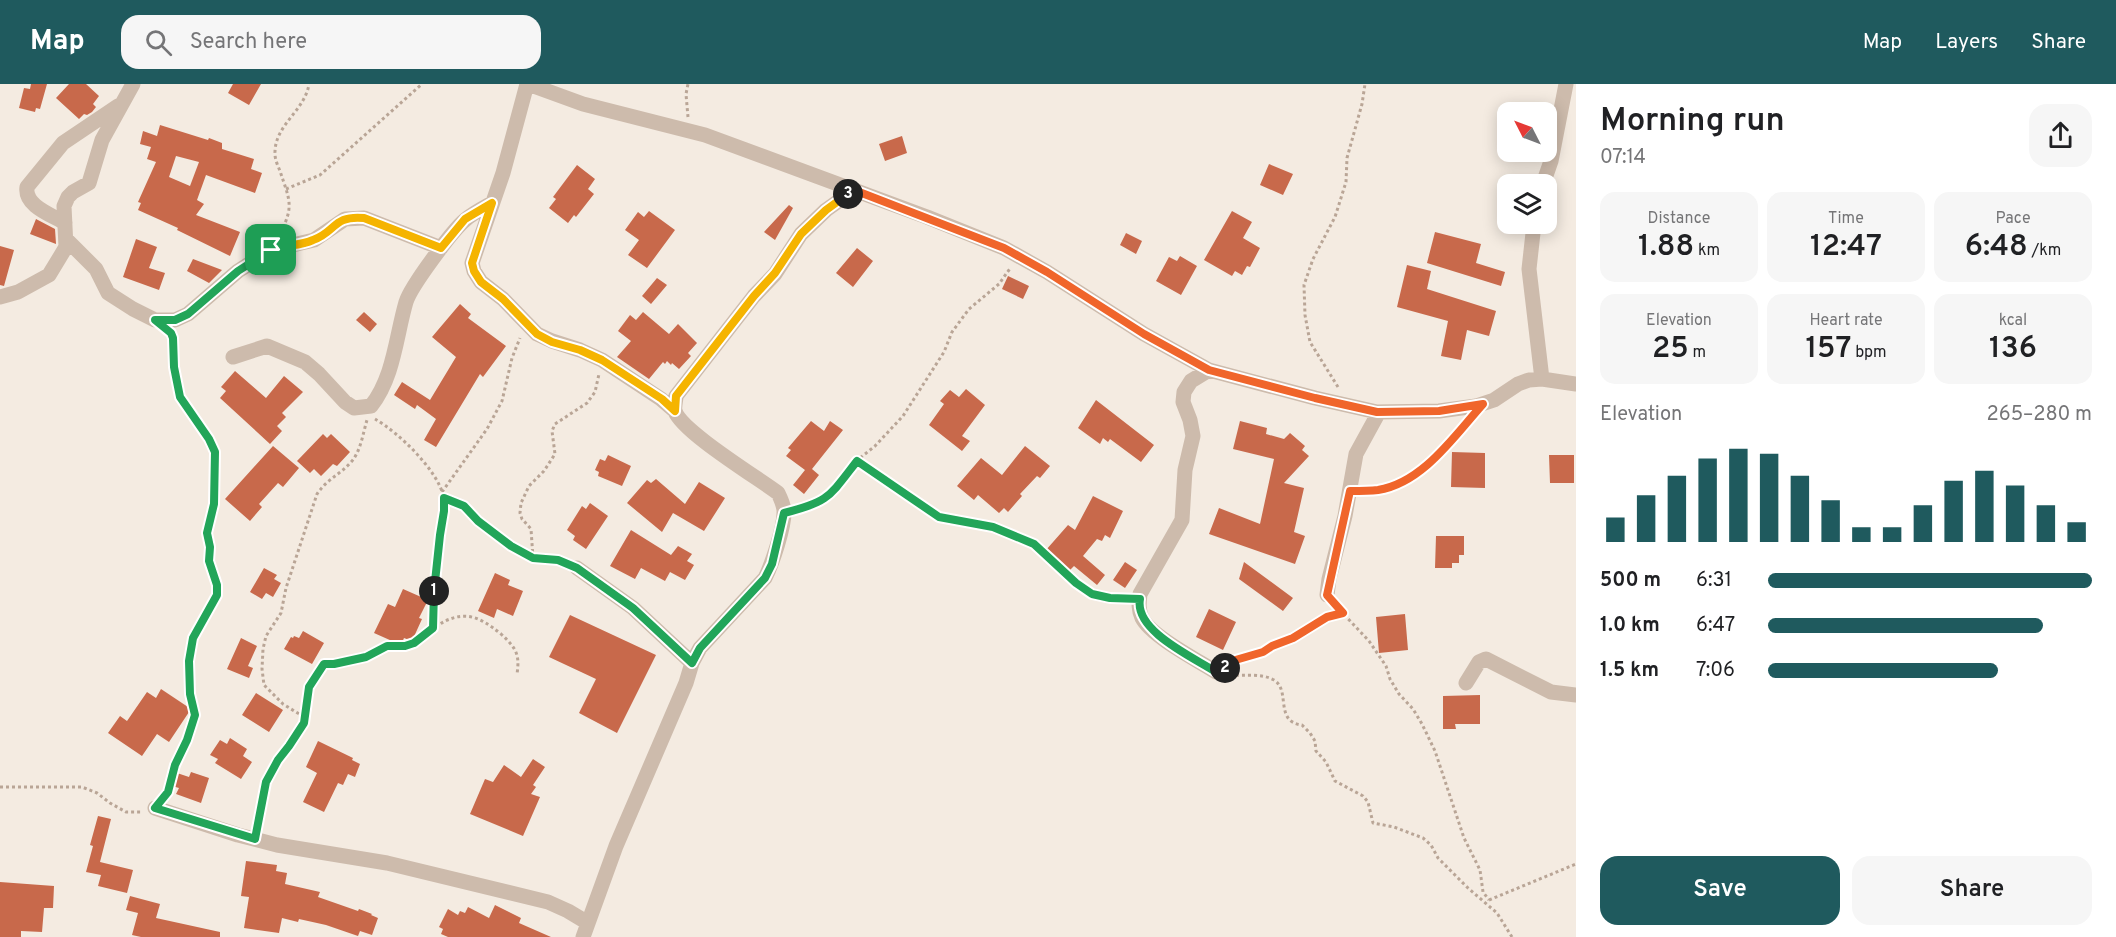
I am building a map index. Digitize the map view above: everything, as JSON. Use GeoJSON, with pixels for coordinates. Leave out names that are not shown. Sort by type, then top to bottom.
{"type":"FeatureCollection","features":[{"type":"Feature","properties":{"kind":"street"},"geometry":{"type":"LineString","coordinates":[[0,297],[18,292],[49,274],[66,247],[64,206],[73,192],[89,183],[102,140],[133,84]]}},
{"type":"Feature","properties":{"kind":"street"},"geometry":{"type":"LineString","coordinates":[[155,808],[277,845],[387,863],[548,902],[568,911],[585,930],[616,846],[686,683],[692,663],[700,648],[765,578],[772,564],[784,513],[783,501],[778,493],[717,451],[662,399],[602,360],[580,350],[552,342],[537,334],[503,299],[481,282],[474,271],[472,263],[502,173],[527,84],[583,104],[689,131],[938,222],[1018,256],[1144,334],[1209,370],[1379,412],[1439,411],[1483,404],[1494,400],[1518,384],[1542,379],[1572,380]]}},
{"type":"Feature","properties":{"kind":"street"},"geometry":{"type":"LineString","coordinates":[[1546,174],[1566,84]]}},
{"type":"Feature","properties":{"kind":"street"},"geometry":{"type":"LineString","coordinates":[[65,223],[30,201],[26,193],[27,187],[63,143],[121,104]]}},
{"type":"Feature","properties":{"kind":"street"},"geometry":{"type":"LineString","coordinates":[[675,411],[676,396],[754,296],[775,273],[801,234],[826,210],[854,190]]}},
{"type":"Feature","properties":{"kind":"street"},"geometry":{"type":"LineString","coordinates":[[232,357],[267,346],[305,362],[354,408],[371,406],[379,396],[388,375],[407,299],[417,281],[465,219],[492,203]]}},
{"type":"Feature","properties":{"kind":"street"},"geometry":{"type":"LineString","coordinates":[[66,240],[96,269],[108,293],[155,320],[175,320],[188,314],[238,271],[271,250],[314,240],[339,222],[364,218],[441,248]]}},
{"type":"Feature","properties":{"kind":"street"},"geometry":{"type":"LineString","coordinates":[[1533,234],[1529,269],[1542,379]]}},
{"type":"Feature","properties":{"kind":"street"},"geometry":{"type":"LineString","coordinates":[[1209,370],[1191,381],[1184,392],[1183,402],[1193,436],[1185,470],[1182,520],[1140,594],[1138,606],[1142,619],[1156,633],[1218,673]]}},
{"type":"Feature","properties":{"kind":"street"},"geometry":{"type":"LineString","coordinates":[[1327,595],[1356,454],[1379,412]]}},
{"type":"Feature","properties":{"kind":"street"},"geometry":{"type":"LineString","coordinates":[[577,568],[633,608],[692,663]]}},
{"type":"Feature","properties":{"kind":"street"},"geometry":{"type":"LineString","coordinates":[[1466,683],[1479,662],[1486,659],[1551,692],[1576,695]]}},
{"type":"Feature","properties":{"kind":"path"},"geometry":{"type":"LineString","coordinates":[[271,250],[291,210],[274,152],[285,123],[304,100],[309,84]]}},
{"type":"Feature","properties":{"kind":"path"},"geometry":{"type":"LineString","coordinates":[[286,189],[320,174],[422,84]]}},
{"type":"Feature","properties":{"kind":"path"},"geometry":{"type":"LineString","coordinates":[[688,84],[686,94],[689,131]]}},
{"type":"Feature","properties":{"kind":"path"},"geometry":{"type":"LineString","coordinates":[[1349,406],[1310,342],[1305,315],[1304,285],[1313,259],[1335,217],[1346,182],[1347,158],[1362,104],[1365,84]]}},
{"type":"Feature","properties":{"kind":"path"},"geometry":{"type":"LineString","coordinates":[[784,513],[814,505],[832,494],[857,461],[875,446],[903,416],[944,352],[952,332],[969,309],[999,284],[1018,256]]}},
{"type":"Feature","properties":{"kind":"path"},"geometry":{"type":"LineString","coordinates":[[0,787],[82,788],[96,793],[126,812],[142,812],[155,808],[168,792],[175,765],[187,740],[195,715],[190,694],[189,661],[193,638],[217,595],[217,585],[209,561],[210,547],[207,533],[214,504],[215,452],[209,439],[180,397],[171,333],[155,320]]}},
{"type":"Feature","properties":{"kind":"path"},"geometry":{"type":"LineString","coordinates":[[442,492],[487,429],[502,401],[512,358],[526,322]]}},
{"type":"Feature","properties":{"kind":"path"},"geometry":{"type":"LineString","coordinates":[[533,558],[531,529],[522,519],[521,503],[529,486],[544,471],[555,454],[552,431],[555,424],[587,404],[595,392],[602,360]]}},
{"type":"Feature","properties":{"kind":"path"},"geometry":{"type":"LineString","coordinates":[[1350,491],[1377,490],[1405,480],[1426,466],[1483,404]]}},
{"type":"Feature","properties":{"kind":"path"},"geometry":{"type":"LineString","coordinates":[[304,717],[283,704],[264,685],[263,649],[266,636],[281,613],[286,588],[317,494],[325,483],[357,455],[368,415],[387,427],[431,471],[444,498],[433,596],[433,628]]}},
{"type":"Feature","properties":{"kind":"path"},"geometry":{"type":"LineString","coordinates":[[857,461],[939,517],[993,527],[1034,544],[1076,583],[1092,594],[1110,598],[1140,599]]}},
{"type":"Feature","properties":{"kind":"path"},"geometry":{"type":"LineString","coordinates":[[444,498],[464,506],[495,535],[533,558],[558,560],[577,568]]}},
{"type":"Feature","properties":{"kind":"path"},"geometry":{"type":"LineString","coordinates":[[1327,595],[1369,641],[1386,666],[1390,679],[1399,694],[1413,709],[1426,733],[1435,751],[1464,838],[1480,870],[1483,892],[1487,901]]}},
{"type":"Feature","properties":{"kind":"path"},"geometry":{"type":"LineString","coordinates":[[1218,673],[1232,661],[1263,652],[1293,638],[1327,617],[1343,613]]}},
{"type":"Feature","properties":{"kind":"path"},"geometry":{"type":"LineString","coordinates":[[255,839],[266,782],[278,760],[298,733],[304,717],[309,687],[324,664],[366,657],[387,646],[405,646],[414,643],[433,628],[453,618],[465,616],[481,618],[508,641],[519,659],[517,674]]}},
{"type":"Feature","properties":{"kind":"path"},"geometry":{"type":"LineString","coordinates":[[1218,673],[1275,680],[1280,686],[1283,706],[1289,719],[1296,724],[1302,724],[1310,733],[1316,751],[1326,762],[1335,781],[1363,796],[1368,802],[1373,823],[1394,827],[1423,838],[1431,845],[1438,858],[1468,888],[1487,901],[1512,937]]}},
{"type":"Feature","properties":{"kind":"path"},"geometry":{"type":"LineString","coordinates":[[1487,901],[1576,864]]}},
{"type":"Feature","properties":{"kind":"building"},"geometry":{"type":"Polygon","coordinates":[[[31,84],[47,84],[40,109],[36,108],[35,112],[19,108],[24,88],[30,89],[31,84]]]}},
{"type":"Feature","properties":{"kind":"building"},"geometry":{"type":"Polygon","coordinates":[[[69,84],[86,84],[99,96],[93,104],[96,107],[92,112],[84,114],[79,119],[56,98],[69,84]]]}},
{"type":"Feature","properties":{"kind":"building"},"geometry":{"type":"Polygon","coordinates":[[[233,84],[261,84],[249,105],[228,93],[233,84]]]}},
{"type":"Feature","properties":{"kind":"building"},"geometry":{"type":"Polygon","coordinates":[[[160,125],[208,140],[209,138],[222,143],[222,149],[254,159],[251,169],[262,173],[255,193],[206,175],[197,200],[204,204],[196,215],[240,232],[230,256],[138,210],[141,203],[138,202],[156,162],[147,159],[151,147],[140,144],[143,131],[157,136],[160,125]],[[176,156],[169,177],[190,186],[199,162],[176,156]]]}},
{"type":"Feature","properties":{"kind":"building"},"geometry":{"type":"Polygon","coordinates":[[[902,136],[907,153],[885,161],[879,144],[902,136]]]}},
{"type":"Feature","properties":{"kind":"building"},"geometry":{"type":"Polygon","coordinates":[[[1269,164],[1293,174],[1283,195],[1260,185],[1269,164]]]}},
{"type":"Feature","properties":{"kind":"building"},"geometry":{"type":"Polygon","coordinates":[[[577,165],[595,179],[588,189],[594,194],[576,217],[574,215],[568,223],[549,208],[556,199],[553,197],[577,165]]]}},
{"type":"Feature","properties":{"kind":"building"},"geometry":{"type":"Polygon","coordinates":[[[789,205],[793,208],[775,240],[764,232],[789,205]]]}},
{"type":"Feature","properties":{"kind":"building"},"geometry":{"type":"Polygon","coordinates":[[[649,211],[675,230],[647,268],[628,255],[639,240],[625,230],[638,212],[644,217],[649,211]]]}},
{"type":"Feature","properties":{"kind":"building"},"geometry":{"type":"Polygon","coordinates":[[[1232,211],[1252,222],[1243,238],[1260,248],[1250,267],[1247,266],[1242,275],[1235,271],[1232,276],[1204,260],[1232,211]]]}},
{"type":"Feature","properties":{"kind":"building"},"geometry":{"type":"Polygon","coordinates":[[[36,219],[55,229],[56,244],[30,234],[36,219]]]}},
{"type":"Feature","properties":{"kind":"building"},"geometry":{"type":"Polygon","coordinates":[[[1435,232],[1481,244],[1476,263],[1505,272],[1501,286],[1427,263],[1435,232]]]}},
{"type":"Feature","properties":{"kind":"building"},"geometry":{"type":"Polygon","coordinates":[[[1126,233],[1142,241],[1136,254],[1120,245],[1126,233]]]}},
{"type":"Feature","properties":{"kind":"building"},"geometry":{"type":"Polygon","coordinates":[[[136,239],[157,247],[149,268],[165,273],[159,290],[123,277],[136,239]]]}},
{"type":"Feature","properties":{"kind":"building"},"geometry":{"type":"Polygon","coordinates":[[[0,246],[14,250],[4,286],[0,285],[0,246]]]}},
{"type":"Feature","properties":{"kind":"building"},"geometry":{"type":"Polygon","coordinates":[[[857,248],[873,261],[853,287],[836,273],[857,248]]]}},
{"type":"Feature","properties":{"kind":"building"},"geometry":{"type":"Polygon","coordinates":[[[1180,256],[1197,266],[1181,295],[1156,281],[1169,257],[1177,261],[1180,256]]]}},
{"type":"Feature","properties":{"kind":"building"},"geometry":{"type":"Polygon","coordinates":[[[193,259],[222,270],[209,283],[187,271],[193,259]]]}},
{"type":"Feature","properties":{"kind":"building"},"geometry":{"type":"Polygon","coordinates":[[[1407,265],[1431,271],[1427,289],[1496,311],[1489,336],[1467,330],[1461,360],[1441,356],[1448,321],[1397,307],[1407,265]]]}},
{"type":"Feature","properties":{"kind":"building"},"geometry":{"type":"Polygon","coordinates":[[[1008,276],[1029,286],[1023,299],[1002,289],[1008,276]]]}},
{"type":"Feature","properties":{"kind":"building"},"geometry":{"type":"Polygon","coordinates":[[[657,278],[667,285],[651,304],[642,296],[657,278]]]}},
{"type":"Feature","properties":{"kind":"building"},"geometry":{"type":"Polygon","coordinates":[[[460,304],[471,314],[468,318],[506,346],[483,377],[480,374],[436,447],[424,440],[436,419],[417,405],[415,409],[394,395],[402,382],[430,400],[456,357],[432,337],[460,304]]]}},
{"type":"Feature","properties":{"kind":"building"},"geometry":{"type":"Polygon","coordinates":[[[364,312],[377,324],[370,332],[356,320],[364,312]]]}},
{"type":"Feature","properties":{"kind":"building"},"geometry":{"type":"Polygon","coordinates":[[[643,312],[669,334],[678,324],[697,343],[688,353],[691,356],[679,369],[672,363],[671,365],[667,361],[665,364],[663,362],[649,379],[617,357],[631,341],[618,331],[630,315],[636,320],[643,312]]]}},
{"type":"Feature","properties":{"kind":"building"},"geometry":{"type":"Polygon","coordinates":[[[235,371],[266,398],[284,376],[303,392],[282,413],[286,417],[277,426],[282,431],[270,444],[220,398],[226,391],[221,387],[235,371]]]}},
{"type":"Feature","properties":{"kind":"building"},"geometry":{"type":"Polygon","coordinates":[[[966,389],[985,405],[962,436],[970,441],[962,451],[929,425],[944,404],[940,401],[950,390],[959,397],[966,389]]]}},
{"type":"Feature","properties":{"kind":"building"},"geometry":{"type":"Polygon","coordinates":[[[1096,400],[1154,445],[1141,462],[1110,439],[1108,442],[1103,438],[1100,444],[1078,428],[1096,400]]]}},
{"type":"Feature","properties":{"kind":"building"},"geometry":{"type":"Polygon","coordinates":[[[811,421],[824,431],[830,421],[843,430],[812,469],[819,475],[804,494],[793,485],[805,470],[786,456],[791,450],[788,448],[811,421]]]}},
{"type":"Feature","properties":{"kind":"building"},"geometry":{"type":"Polygon","coordinates":[[[1240,421],[1267,428],[1266,434],[1284,439],[1290,433],[1305,446],[1302,450],[1309,456],[1284,483],[1304,488],[1294,532],[1305,536],[1295,564],[1209,534],[1219,508],[1260,524],[1274,459],[1233,449],[1240,421]]]}},
{"type":"Feature","properties":{"kind":"building"},"geometry":{"type":"Polygon","coordinates":[[[323,434],[327,438],[331,434],[350,452],[337,466],[333,464],[321,476],[314,469],[310,473],[297,461],[323,434]]]}},
{"type":"Feature","properties":{"kind":"building"},"geometry":{"type":"Polygon","coordinates":[[[273,446],[299,468],[283,487],[278,483],[259,504],[262,507],[250,521],[225,499],[273,446]]]}},
{"type":"Feature","properties":{"kind":"building"},"geometry":{"type":"Polygon","coordinates":[[[1025,446],[1050,466],[1040,478],[1037,476],[1020,494],[1022,496],[1008,512],[1004,508],[999,513],[978,495],[974,500],[957,486],[981,458],[1002,475],[1025,446]]]}},
{"type":"Feature","properties":{"kind":"building"},"geometry":{"type":"Polygon","coordinates":[[[1452,452],[1485,453],[1485,488],[1451,487],[1452,452]]]}},
{"type":"Feature","properties":{"kind":"building"},"geometry":{"type":"Polygon","coordinates":[[[608,455],[631,466],[622,486],[598,476],[599,472],[595,470],[600,459],[605,461],[608,455]]]}},
{"type":"Feature","properties":{"kind":"building"},"geometry":{"type":"Polygon","coordinates":[[[1549,455],[1574,455],[1574,483],[1550,483],[1549,455]]]}},
{"type":"Feature","properties":{"kind":"building"},"geometry":{"type":"Polygon","coordinates":[[[656,479],[685,504],[699,482],[725,498],[704,531],[673,513],[662,532],[627,503],[647,480],[651,483],[656,479]]]}},
{"type":"Feature","properties":{"kind":"building"},"geometry":{"type":"Polygon","coordinates":[[[1093,496],[1123,511],[1110,538],[1105,535],[1102,541],[1097,539],[1083,556],[1105,575],[1097,585],[1074,566],[1070,570],[1046,550],[1068,525],[1075,530],[1093,496]]]}},
{"type":"Feature","properties":{"kind":"building"},"geometry":{"type":"Polygon","coordinates":[[[590,503],[608,516],[586,549],[573,540],[575,536],[567,530],[582,506],[586,509],[590,503]]]}},
{"type":"Feature","properties":{"kind":"building"},"geometry":{"type":"Polygon","coordinates":[[[631,530],[671,555],[678,546],[692,554],[687,561],[694,565],[685,580],[670,572],[665,581],[641,568],[635,579],[610,566],[631,530]]]}},
{"type":"Feature","properties":{"kind":"building"},"geometry":{"type":"Polygon","coordinates":[[[1436,536],[1464,536],[1464,555],[1459,555],[1459,563],[1452,563],[1452,568],[1435,568],[1436,536]]]}},
{"type":"Feature","properties":{"kind":"building"},"geometry":{"type":"Polygon","coordinates":[[[1125,562],[1137,570],[1125,588],[1113,580],[1125,562]]]}},
{"type":"Feature","properties":{"kind":"building"},"geometry":{"type":"Polygon","coordinates":[[[1244,562],[1293,598],[1283,611],[1239,579],[1244,562]]]}},
{"type":"Feature","properties":{"kind":"building"},"geometry":{"type":"Polygon","coordinates":[[[264,568],[277,575],[274,579],[281,583],[273,597],[266,593],[262,599],[250,592],[264,568]]]}},
{"type":"Feature","properties":{"kind":"building"},"geometry":{"type":"Polygon","coordinates":[[[495,573],[510,580],[508,585],[523,591],[513,616],[497,609],[494,618],[478,611],[495,573]]]}},
{"type":"Feature","properties":{"kind":"building"},"geometry":{"type":"Polygon","coordinates":[[[403,589],[428,600],[419,618],[422,619],[412,641],[404,638],[401,645],[374,633],[388,604],[395,607],[403,589]]]}},
{"type":"Feature","properties":{"kind":"building"},"geometry":{"type":"Polygon","coordinates":[[[1209,609],[1236,622],[1223,650],[1196,637],[1209,609]]]}},
{"type":"Feature","properties":{"kind":"building"},"geometry":{"type":"Polygon","coordinates":[[[1405,614],[1408,650],[1379,653],[1376,617],[1405,614]]]}},
{"type":"Feature","properties":{"kind":"building"},"geometry":{"type":"Polygon","coordinates":[[[570,615],[656,655],[617,733],[579,713],[596,679],[549,657],[570,615]]]}},
{"type":"Feature","properties":{"kind":"building"},"geometry":{"type":"Polygon","coordinates":[[[303,631],[324,643],[312,664],[284,649],[291,637],[299,638],[303,631]]]}},
{"type":"Feature","properties":{"kind":"building"},"geometry":{"type":"Polygon","coordinates":[[[241,638],[257,646],[248,666],[253,668],[249,678],[227,669],[241,638]]]}},
{"type":"Feature","properties":{"kind":"building"},"geometry":{"type":"Polygon","coordinates":[[[161,689],[191,709],[169,742],[157,734],[142,756],[108,733],[120,716],[127,721],[147,692],[156,698],[161,689]]]}},
{"type":"Feature","properties":{"kind":"building"},"geometry":{"type":"Polygon","coordinates":[[[256,693],[283,710],[269,732],[242,715],[256,693]]]}},
{"type":"Feature","properties":{"kind":"building"},"geometry":{"type":"Polygon","coordinates":[[[1480,695],[1480,724],[1455,724],[1456,729],[1443,729],[1443,696],[1480,695]]]}},
{"type":"Feature","properties":{"kind":"building"},"geometry":{"type":"Polygon","coordinates":[[[230,738],[247,749],[243,756],[252,762],[241,779],[215,763],[218,759],[210,755],[220,740],[227,744],[230,738]]]}},
{"type":"Feature","properties":{"kind":"building"},"geometry":{"type":"Polygon","coordinates":[[[318,741],[353,758],[352,760],[360,764],[355,777],[348,774],[343,785],[338,783],[324,812],[303,802],[317,773],[306,767],[318,741]]]}},
{"type":"Feature","properties":{"kind":"building"},"geometry":{"type":"Polygon","coordinates":[[[533,759],[545,767],[533,785],[536,787],[531,794],[540,797],[523,836],[470,814],[485,779],[493,782],[504,765],[521,777],[533,759]]]}},
{"type":"Feature","properties":{"kind":"building"},"geometry":{"type":"Polygon","coordinates":[[[191,772],[209,778],[201,803],[176,794],[179,788],[172,786],[177,773],[189,777],[191,772]]]}},
{"type":"Feature","properties":{"kind":"building"},"geometry":{"type":"Polygon","coordinates":[[[98,816],[111,819],[100,862],[133,870],[127,893],[98,886],[101,875],[86,872],[98,816]]]}},
{"type":"Feature","properties":{"kind":"building"},"geometry":{"type":"Polygon","coordinates":[[[246,861],[277,865],[276,871],[287,873],[285,884],[320,892],[318,897],[372,914],[378,918],[372,935],[360,931],[358,936],[326,925],[282,918],[279,933],[244,928],[249,897],[241,896],[246,861]]]}},
{"type":"Feature","properties":{"kind":"building"},"geometry":{"type":"Polygon","coordinates":[[[0,882],[54,886],[53,908],[44,908],[42,932],[21,931],[21,937],[0,937],[0,882]]]}},
{"type":"Feature","properties":{"kind":"building"},"geometry":{"type":"Polygon","coordinates":[[[130,896],[160,904],[156,918],[220,932],[220,937],[132,935],[138,913],[126,910],[130,896]]]}},
{"type":"Feature","properties":{"kind":"building"},"geometry":{"type":"Polygon","coordinates":[[[495,905],[521,918],[519,923],[551,937],[448,937],[441,934],[443,929],[439,927],[448,909],[458,915],[460,911],[465,913],[468,907],[489,918],[495,905]]]}},
{"type":"Feature","properties":{"kind":"route"},"geometry":{"type":"LineString","coordinates":[[854,190],[1004,248],[1047,272],[1144,334],[1209,370],[1377,412],[1439,411],[1483,404],[1426,466],[1405,480],[1377,490],[1350,491],[1327,595],[1343,613],[1327,617],[1293,638],[1280,642],[1252,657],[1232,661],[1221,673],[1156,633],[1142,619],[1138,606],[1140,599],[1110,598],[1092,594],[1076,583],[1034,544],[993,527],[939,517],[857,461],[832,494],[814,505],[784,513],[772,564],[765,578],[712,634],[700,648],[692,663],[633,608],[577,568],[558,560],[533,558],[495,535],[464,506],[444,498],[434,584],[433,628],[414,643],[405,646],[387,646],[366,657],[352,661],[324,664],[309,687],[304,723],[269,773],[255,839],[155,808],[168,792],[175,765],[187,740],[195,715],[190,694],[189,661],[193,638],[217,595],[217,585],[209,561],[210,547],[207,533],[213,517],[215,452],[209,439],[180,397],[174,367],[175,343],[171,333],[155,320],[175,320],[188,314],[238,271],[271,250],[290,244],[309,242],[345,219],[357,218],[364,218],[441,248],[465,219],[492,203],[472,263],[481,282],[503,299],[537,334],[552,342],[580,350],[602,360],[620,374],[662,399],[675,411],[676,396],[754,296],[775,273],[801,234],[826,210],[854,190]]}}]}
